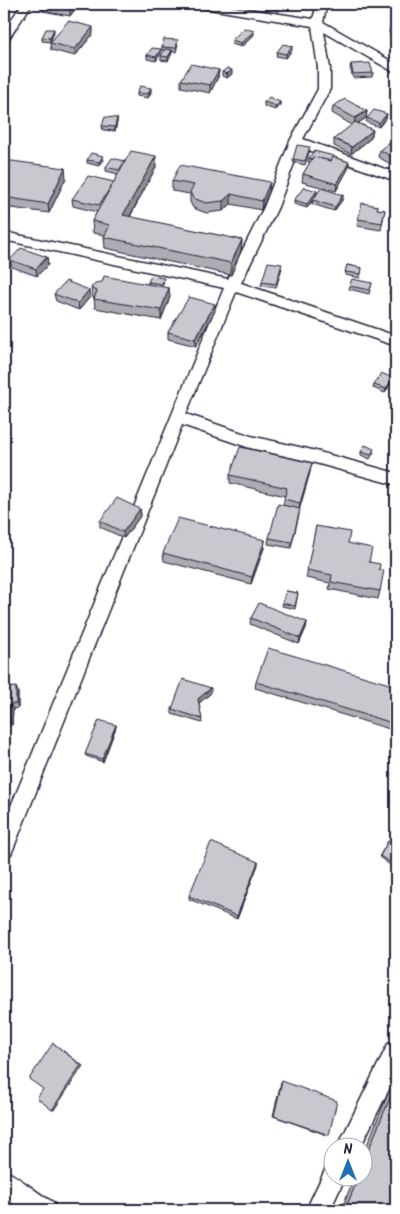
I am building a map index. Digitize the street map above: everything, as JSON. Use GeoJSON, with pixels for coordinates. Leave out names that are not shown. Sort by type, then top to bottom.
{"type":"FeatureCollection","features":[{"type":"Feature","properties":{"kind":"street"},"geometry":{"type":"LineString","coordinates":[[4,38],[26,4]]}},
{"type":"Feature","properties":{"kind":"street"},"geometry":{"type":"LineString","coordinates":[[197,4],[317,23],[396,69]]}},
{"type":"Feature","properties":{"kind":"street"},"geometry":{"type":"LineString","coordinates":[[4,847],[232,284],[271,207],[296,141],[324,89],[324,68],[317,23],[322,4]]}},
{"type":"Feature","properties":{"kind":"street"},"geometry":{"type":"LineString","coordinates":[[296,141],[396,177]]}},
{"type":"Feature","properties":{"kind":"street"},"geometry":{"type":"LineString","coordinates":[[4,236],[232,284],[396,341]]}},
{"type":"Feature","properties":{"kind":"street"},"geometry":{"type":"LineString","coordinates":[[179,418],[250,442],[308,455],[396,479]]}},
{"type":"Feature","properties":{"kind":"street"},"geometry":{"type":"LineString","coordinates":[[354,1136],[396,1052]]}},
{"type":"Feature","properties":{"kind":"street"},"geometry":{"type":"LineString","coordinates":[[4,1182],[33,1204],[45,1210]]}},
{"type":"Feature","properties":{"kind":"street"},"geometry":{"type":"LineString","coordinates":[[318,1210],[329,1186]]}},
{"type":"Feature","properties":{"kind":"building"},"geometry":{"type":"Polygon","coordinates":[[[41,4],[73,4],[70,8],[41,4]]]}},
{"type":"Feature","properties":{"kind":"building"},"geometry":{"type":"Polygon","coordinates":[[[268,4],[280,4],[279,9],[267,7],[268,4]]]}},
{"type":"Feature","properties":{"kind":"building"},"geometry":{"type":"Polygon","coordinates":[[[68,21],[93,27],[75,49],[50,43],[68,21]]]}},
{"type":"Feature","properties":{"kind":"building"},"geometry":{"type":"Polygon","coordinates":[[[390,27],[396,27],[396,37],[391,37],[390,27]]]}},
{"type":"Feature","properties":{"kind":"building"},"geometry":{"type":"Polygon","coordinates":[[[244,28],[254,31],[241,43],[232,40],[244,28]]]}},
{"type":"Feature","properties":{"kind":"building"},"geometry":{"type":"Polygon","coordinates":[[[46,29],[54,29],[50,38],[42,37],[46,29]]]}},
{"type":"Feature","properties":{"kind":"building"},"geometry":{"type":"Polygon","coordinates":[[[164,39],[178,40],[176,48],[162,47],[164,39]]]}},
{"type":"Feature","properties":{"kind":"building"},"geometry":{"type":"Polygon","coordinates":[[[283,44],[292,46],[286,54],[277,52],[283,44]]]}},
{"type":"Feature","properties":{"kind":"building"},"geometry":{"type":"Polygon","coordinates":[[[152,48],[161,49],[156,57],[147,55],[152,48]]]}},
{"type":"Feature","properties":{"kind":"building"},"geometry":{"type":"Polygon","coordinates":[[[165,49],[172,50],[168,57],[161,56],[165,49]]]}},
{"type":"Feature","properties":{"kind":"building"},"geometry":{"type":"Polygon","coordinates":[[[370,63],[373,73],[353,74],[351,64],[370,63]]]}},
{"type":"Feature","properties":{"kind":"building"},"geometry":{"type":"Polygon","coordinates":[[[191,64],[219,70],[210,85],[181,80],[191,64]]]}},
{"type":"Feature","properties":{"kind":"building"},"geometry":{"type":"Polygon","coordinates":[[[227,68],[232,70],[227,74],[222,72],[227,68]]]}},
{"type":"Feature","properties":{"kind":"building"},"geometry":{"type":"Polygon","coordinates":[[[140,86],[151,88],[148,94],[137,93],[140,86]]]}},
{"type":"Feature","properties":{"kind":"building"},"geometry":{"type":"Polygon","coordinates":[[[269,97],[280,102],[276,106],[264,102],[269,97]]]}},
{"type":"Feature","properties":{"kind":"building"},"geometry":{"type":"Polygon","coordinates":[[[345,99],[367,111],[355,118],[333,106],[345,99]]]}},
{"type":"Feature","properties":{"kind":"building"},"geometry":{"type":"Polygon","coordinates":[[[374,110],[387,114],[379,123],[367,118],[374,110]]]}},
{"type":"Feature","properties":{"kind":"building"},"geometry":{"type":"Polygon","coordinates":[[[105,117],[117,118],[115,127],[102,126],[105,117]]]}},
{"type":"Feature","properties":{"kind":"building"},"geometry":{"type":"Polygon","coordinates":[[[355,122],[373,130],[352,147],[334,139],[355,122]]]}},
{"type":"Feature","properties":{"kind":"building"},"geometry":{"type":"Polygon","coordinates":[[[396,137],[396,159],[380,150],[396,137]]]}},
{"type":"Feature","properties":{"kind":"building"},"geometry":{"type":"Polygon","coordinates":[[[297,145],[310,147],[305,161],[293,159],[297,145]]]}},
{"type":"Feature","properties":{"kind":"building"},"geometry":{"type":"Polygon","coordinates":[[[131,151],[156,156],[123,215],[242,240],[231,263],[104,237],[110,225],[92,221],[131,151]]]}},
{"type":"Feature","properties":{"kind":"building"},"geometry":{"type":"Polygon","coordinates":[[[314,151],[334,156],[331,161],[313,157],[312,159],[309,158],[314,151]]]}},
{"type":"Feature","properties":{"kind":"building"},"geometry":{"type":"Polygon","coordinates":[[[91,153],[103,156],[99,162],[87,160],[91,153]]]}},
{"type":"Feature","properties":{"kind":"building"},"geometry":{"type":"Polygon","coordinates":[[[313,157],[331,161],[333,157],[349,162],[337,184],[303,174],[313,157]]]}},
{"type":"Feature","properties":{"kind":"building"},"geometry":{"type":"Polygon","coordinates":[[[112,158],[125,161],[119,170],[106,167],[112,158]]]}},
{"type":"Feature","properties":{"kind":"building"},"geometry":{"type":"Polygon","coordinates":[[[4,160],[65,168],[48,204],[4,197],[4,160]]]}},
{"type":"Feature","properties":{"kind":"building"},"geometry":{"type":"Polygon","coordinates":[[[180,165],[270,182],[262,201],[231,194],[223,201],[206,203],[193,198],[190,192],[194,185],[172,181],[180,165]]]}},
{"type":"Feature","properties":{"kind":"building"},"geometry":{"type":"Polygon","coordinates":[[[88,176],[114,182],[99,205],[72,199],[88,176]]]}},
{"type":"Feature","properties":{"kind":"building"},"geometry":{"type":"Polygon","coordinates":[[[304,187],[317,191],[307,204],[294,200],[304,187]]]}},
{"type":"Feature","properties":{"kind":"building"},"geometry":{"type":"Polygon","coordinates":[[[321,188],[343,195],[335,207],[313,200],[321,188]]]}},
{"type":"Feature","properties":{"kind":"building"},"geometry":{"type":"Polygon","coordinates":[[[362,203],[378,206],[377,209],[385,210],[382,223],[358,219],[362,203]]]}},
{"type":"Feature","properties":{"kind":"building"},"geometry":{"type":"Polygon","coordinates":[[[21,248],[47,257],[36,269],[10,260],[21,248]]]}},
{"type":"Feature","properties":{"kind":"building"},"geometry":{"type":"Polygon","coordinates":[[[268,262],[282,264],[276,284],[262,282],[268,262]]]}},
{"type":"Feature","properties":{"kind":"building"},"geometry":{"type":"Polygon","coordinates":[[[347,265],[362,268],[361,274],[345,272],[347,265]]]}},
{"type":"Feature","properties":{"kind":"building"},"geometry":{"type":"Polygon","coordinates":[[[104,276],[169,288],[161,310],[94,299],[97,291],[91,288],[95,283],[102,282],[104,276]]]}},
{"type":"Feature","properties":{"kind":"building"},"geometry":{"type":"Polygon","coordinates":[[[151,276],[164,278],[162,284],[148,282],[151,276]]]}},
{"type":"Feature","properties":{"kind":"building"},"geometry":{"type":"Polygon","coordinates":[[[352,279],[372,283],[370,290],[349,286],[352,279]]]}},
{"type":"Feature","properties":{"kind":"building"},"geometry":{"type":"Polygon","coordinates":[[[66,281],[89,290],[78,303],[54,294],[66,281]]]}},
{"type":"Feature","properties":{"kind":"building"},"geometry":{"type":"Polygon","coordinates":[[[391,283],[396,284],[396,291],[390,290],[391,283]]]}},
{"type":"Feature","properties":{"kind":"building"},"geometry":{"type":"Polygon","coordinates":[[[189,297],[215,304],[195,339],[168,332],[189,297]]]}},
{"type":"Feature","properties":{"kind":"building"},"geometry":{"type":"Polygon","coordinates":[[[381,373],[393,378],[386,389],[374,385],[381,373]]]}},
{"type":"Feature","properties":{"kind":"building"},"geometry":{"type":"Polygon","coordinates":[[[365,445],[374,449],[371,455],[361,452],[365,445]]]}},
{"type":"Feature","properties":{"kind":"building"},"geometry":{"type":"Polygon","coordinates":[[[240,447],[312,463],[300,503],[284,499],[287,488],[230,475],[240,447]]]}},
{"type":"Feature","properties":{"kind":"building"},"geometry":{"type":"Polygon","coordinates":[[[117,498],[140,509],[123,532],[100,521],[117,498]]]}},
{"type":"Feature","properties":{"kind":"building"},"geometry":{"type":"Polygon","coordinates":[[[278,504],[300,509],[292,542],[269,538],[278,504]]]}},
{"type":"Feature","properties":{"kind":"building"},"geometry":{"type":"Polygon","coordinates":[[[178,518],[265,540],[252,577],[163,553],[178,518]]]}},
{"type":"Feature","properties":{"kind":"building"},"geometry":{"type":"Polygon","coordinates":[[[316,526],[350,532],[348,543],[372,548],[369,562],[380,564],[379,570],[384,570],[380,591],[331,582],[332,575],[307,570],[316,526]]]}},
{"type":"Feature","properties":{"kind":"building"},"geometry":{"type":"Polygon","coordinates":[[[286,591],[298,593],[295,606],[282,603],[286,591]]]}},
{"type":"Feature","properties":{"kind":"building"},"geometry":{"type":"Polygon","coordinates":[[[259,603],[307,622],[300,638],[251,618],[259,603]]]}},
{"type":"Feature","properties":{"kind":"building"},"geometry":{"type":"Polygon","coordinates":[[[268,648],[396,686],[396,724],[256,682],[268,648]]]}},
{"type":"Feature","properties":{"kind":"building"},"geometry":{"type":"Polygon","coordinates":[[[183,679],[211,688],[198,699],[202,719],[172,709],[183,679]]]}},
{"type":"Feature","properties":{"kind":"building"},"geometry":{"type":"Polygon","coordinates":[[[16,687],[16,704],[10,704],[10,720],[4,721],[4,688],[16,687]]]}},
{"type":"Feature","properties":{"kind":"building"},"geometry":{"type":"Polygon","coordinates":[[[99,720],[116,725],[102,759],[85,754],[99,720]]]}},
{"type":"Feature","properties":{"kind":"building"},"geometry":{"type":"Polygon","coordinates":[[[388,841],[396,846],[396,866],[380,856],[388,841]]]}},
{"type":"Feature","properties":{"kind":"building"},"geometry":{"type":"Polygon","coordinates":[[[211,842],[258,862],[237,916],[189,896],[211,842]]]}},
{"type":"Feature","properties":{"kind":"building"},"geometry":{"type":"Polygon","coordinates":[[[53,1043],[81,1065],[52,1110],[37,1098],[43,1089],[29,1079],[53,1043]]]}},
{"type":"Feature","properties":{"kind":"building"},"geometry":{"type":"Polygon","coordinates":[[[282,1081],[337,1101],[329,1135],[274,1116],[282,1081]]]}},
{"type":"Feature","properties":{"kind":"building"},"geometry":{"type":"Polygon","coordinates":[[[394,1088],[396,1090],[396,1210],[345,1210],[355,1186],[372,1186],[372,1142],[394,1088]]]}}]}
